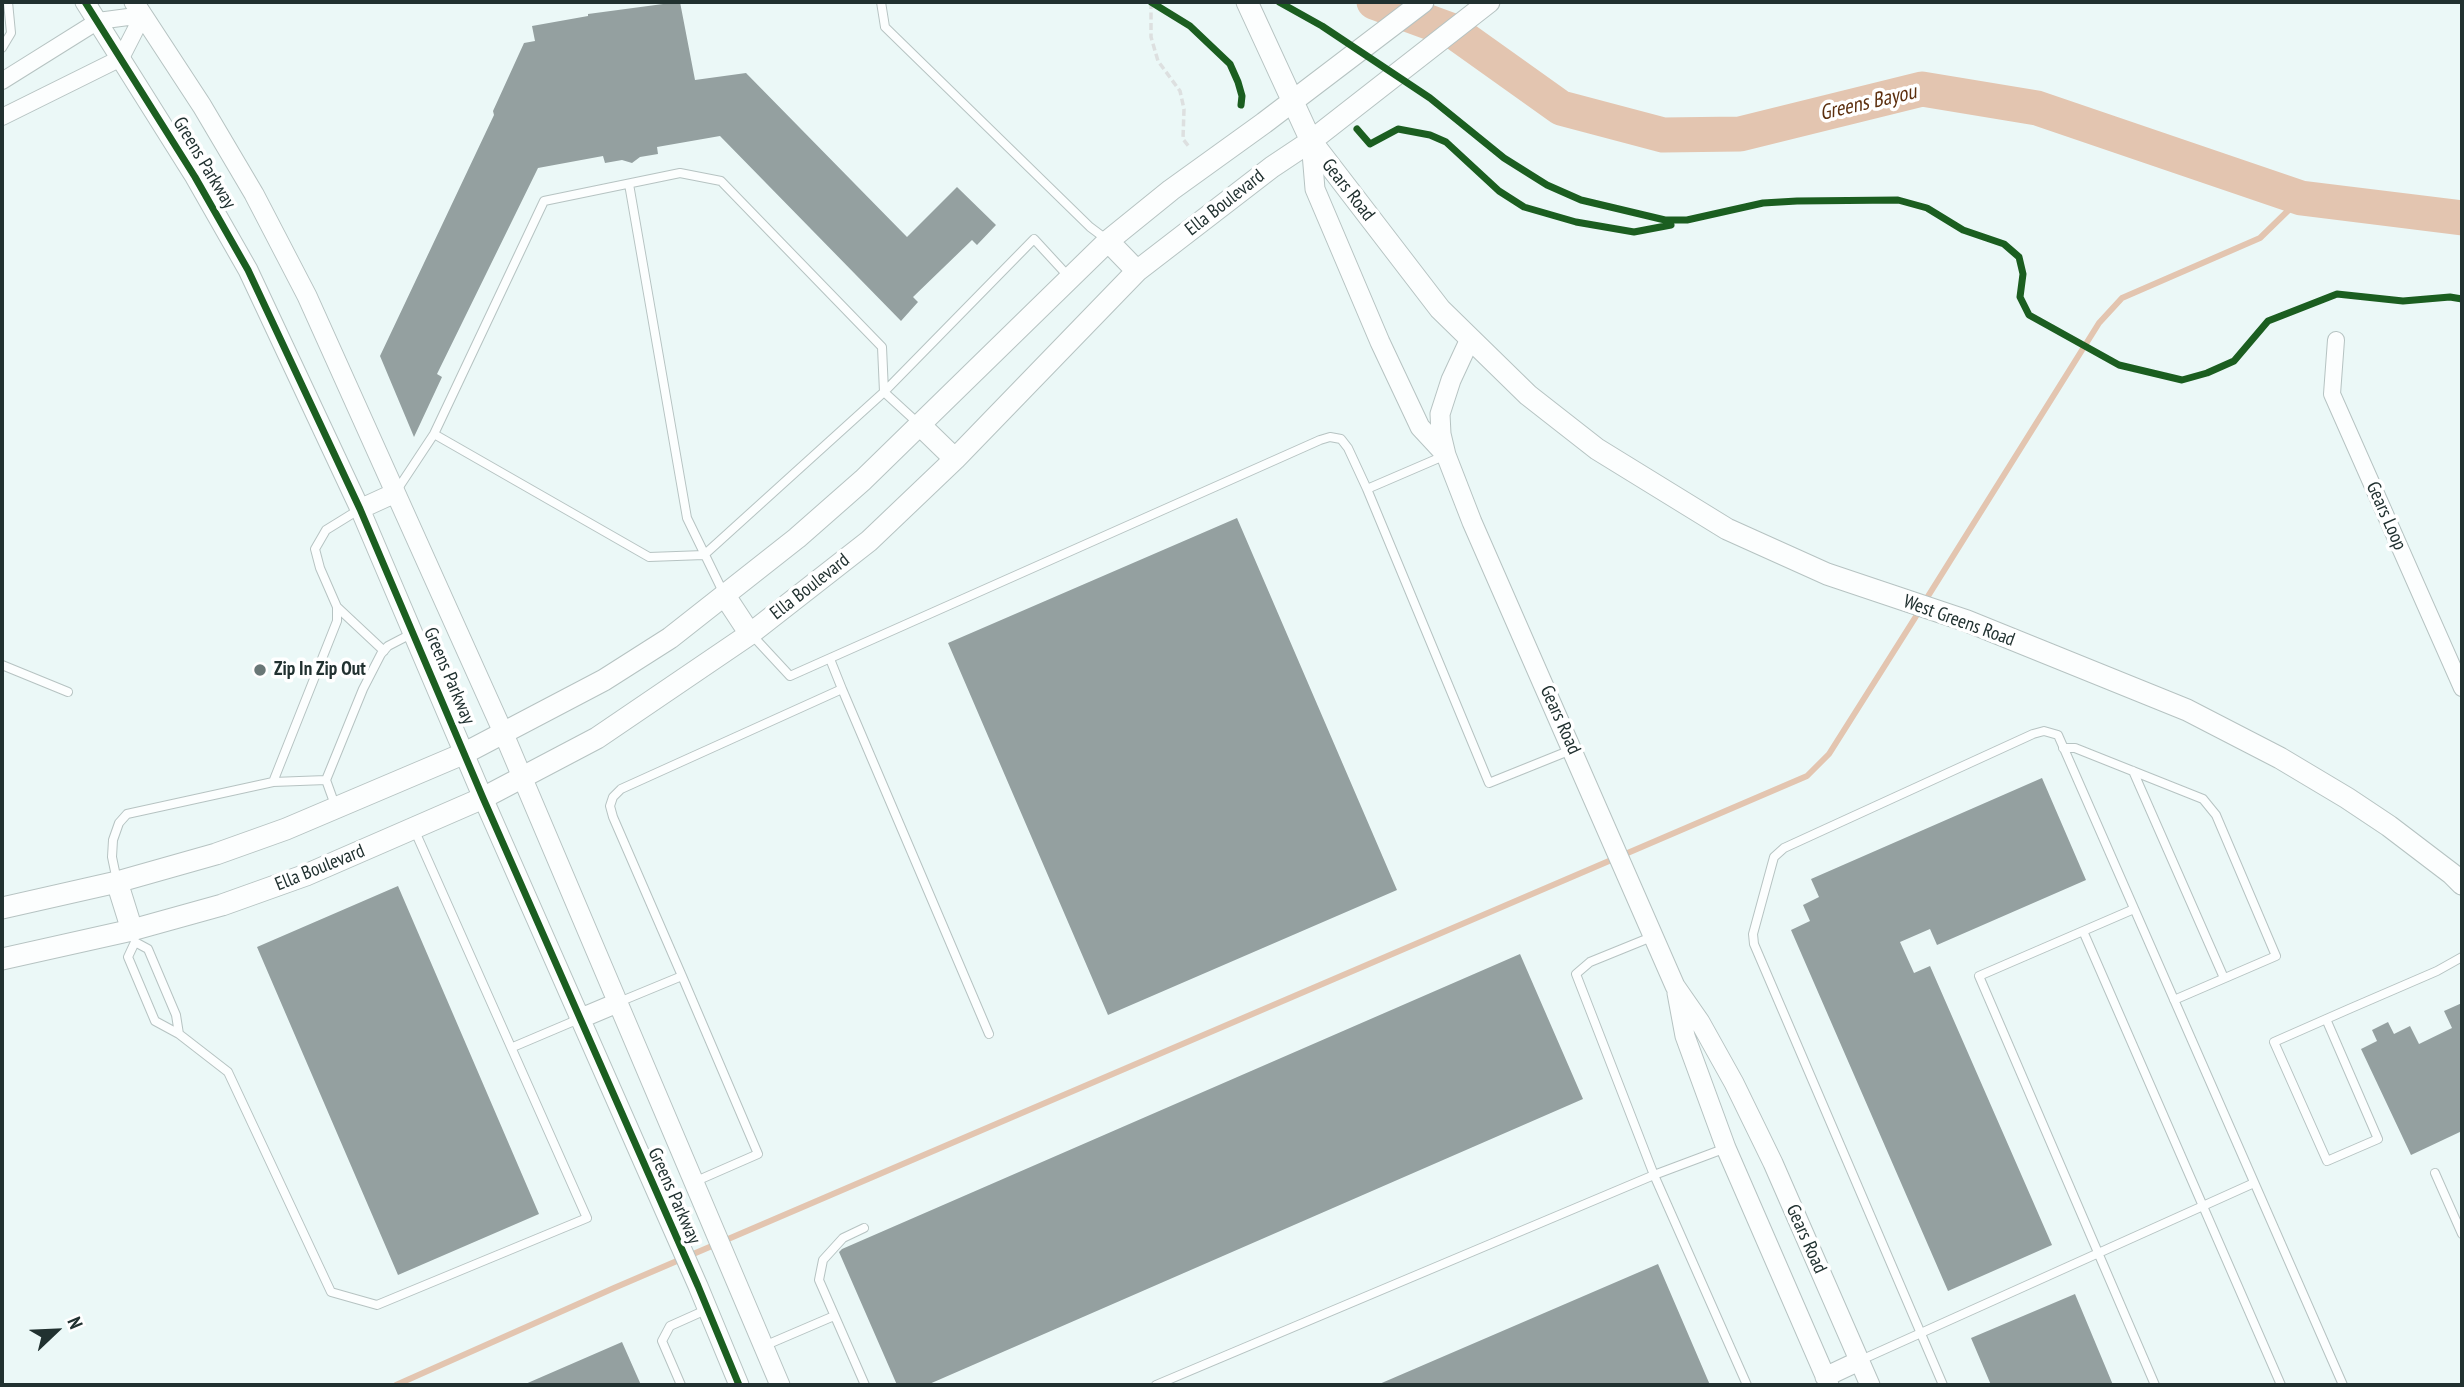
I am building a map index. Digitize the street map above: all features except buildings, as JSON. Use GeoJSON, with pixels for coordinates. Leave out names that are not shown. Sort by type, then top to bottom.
{"type":"FeatureCollection","features":[{"type":"Feature","properties":{"kind":"main road","name":"Gears Road"},"geometry":{"type":"LineString","coordinates":[[1247,2],[1311,141],[1440,309],[1470,339]]}},
{"type":"Feature","properties":{"kind":"main road"},"geometry":{"type":"LineString","coordinates":[[2,908],[117,882],[216,854],[336,808],[465,753],[604,680],[670,638],[844,497],[1108,241],[1171,190],[1423,2]]}},
{"type":"Feature","properties":{"kind":"main road","name":"Ella Boulevard"},"geometry":{"type":"LineString","coordinates":[[2,959],[134,936],[306,875],[483,798],[523,779],[597,737],[751,634],[869,541],[955,459],[1136,271],[1311,141],[1489,2]]}},
{"type":"Feature","properties":{"kind":"main road"},"geometry":{"type":"LineString","coordinates":[[1108,241],[1136,271]]}},
{"type":"Feature","properties":{"kind":"main road","name":"West Greens Road"},"geometry":{"type":"LineString","coordinates":[[1470,339],[1528,396],[1597,449],[1727,529],[1828,574],[1967,621],[2187,710],[2280,758],[2389,826],[2459,874]]}},
{"type":"Feature","properties":{"kind":"main road"},"geometry":{"type":"LineString","coordinates":[[920,425],[955,459]]}},
{"type":"Feature","properties":{"kind":"main road"},"geometry":{"type":"LineString","coordinates":[[725,596],[751,634]]}},
{"type":"Feature","properties":{"kind":"main road"},"geometry":{"type":"LineString","coordinates":[[117,882],[134,936]]}},
{"type":"Feature","properties":{"kind":"street","name":"Greens Parkway"},"geometry":{"type":"LineString","coordinates":[[85,2],[195,177],[248,271],[360,509],[739,1385]]}},
{"type":"Feature","properties":{"kind":"street","name":"Greens Parkway"},"geometry":{"type":"LineString","coordinates":[[141,8],[254,194],[307,296],[503,732],[780,1385]]}},
{"type":"Feature","properties":{"kind":"street"},"geometry":{"type":"LineString","coordinates":[[2,81],[98,21],[141,8]]}},
{"type":"Feature","properties":{"kind":"street"},"geometry":{"type":"LineString","coordinates":[[2,117],[121,58],[141,8]]}},
{"type":"Feature","properties":{"kind":"street","name":"Gears Road"},"geometry":{"type":"LineString","coordinates":[[1311,141],[1315,189],[1380,342],[1420,427],[1446,455]]}},
{"type":"Feature","properties":{"kind":"street","name":"Gears Road"},"geometry":{"type":"LineString","coordinates":[[1470,339],[1451,380],[1440,414],[1446,455],[1472,522],[1675,986],[1685,1036],[1726,1148],[1827,1381]]}},
{"type":"Feature","properties":{"kind":"street","name":"Gears Loop"},"geometry":{"type":"LineString","coordinates":[[2336,340],[2332,394],[2462,688]]}},
{"type":"Feature","properties":{"kind":"street"},"geometry":{"type":"LineString","coordinates":[[360,509],[395,493]]}},
{"type":"Feature","properties":{"kind":"street","name":"Gears Road"},"geometry":{"type":"LineString","coordinates":[[1675,986],[1700,1022],[1740,1094],[1870,1385]]}},
{"type":"Feature","properties":{"kind":"street"},"geometry":{"type":"LineString","coordinates":[[579,1019],[617,1003]]}},
{"type":"Feature","properties":{"kind":"street"},"geometry":{"type":"LineString","coordinates":[[1827,1381],[1859,1361]]}},
{"type":"Feature","properties":{"kind":"lane"},"geometry":{"type":"LineString","coordinates":[[2,48],[11,33],[8,2]]}},
{"type":"Feature","properties":{"kind":"lane"},"geometry":{"type":"LineString","coordinates":[[881,2],[885,27],[1090,227],[1108,241]]}},
{"type":"Feature","properties":{"kind":"lane"},"geometry":{"type":"LineString","coordinates":[[395,493],[433,434],[544,201],[680,173],[721,181],[881,347],[884,392],[920,425]]}},
{"type":"Feature","properties":{"kind":"lane"},"geometry":{"type":"LineString","coordinates":[[629,184],[687,517],[725,596]]}},
{"type":"Feature","properties":{"kind":"lane"},"geometry":{"type":"LineString","coordinates":[[433,434],[649,557],[705,555],[884,392],[1034,239],[1069,277]]}},
{"type":"Feature","properties":{"kind":"lane"},"geometry":{"type":"LineString","coordinates":[[751,634],[790,676],[1331,437],[1340,439],[1348,448],[1367,489],[1489,783],[1573,749]]}},
{"type":"Feature","properties":{"kind":"lane"},"geometry":{"type":"LineString","coordinates":[[1367,489],[1446,455]]}},
{"type":"Feature","properties":{"kind":"lane"},"geometry":{"type":"LineString","coordinates":[[360,509],[326,530],[316,549],[320,568],[337,607],[384,651]]}},
{"type":"Feature","properties":{"kind":"lane"},"geometry":{"type":"LineString","coordinates":[[273,782],[337,621],[337,607]]}},
{"type":"Feature","properties":{"kind":"lane"},"geometry":{"type":"LineString","coordinates":[[336,808],[326,780],[363,689],[384,651],[413,633]]}},
{"type":"Feature","properties":{"kind":"lane"},"geometry":{"type":"LineString","coordinates":[[830,659],[989,1034]]}},
{"type":"Feature","properties":{"kind":"lane"},"geometry":{"type":"LineString","coordinates":[[2,665],[68,692]]}},
{"type":"Feature","properties":{"kind":"lane"},"geometry":{"type":"LineString","coordinates":[[693,1182],[758,1154],[610,806],[613,797],[621,789],[842,689]]}},
{"type":"Feature","properties":{"kind":"lane"},"geometry":{"type":"LineString","coordinates":[[1942,1385],[1754,944],[1753,934],[1774,857],[1784,848],[2044,731],[2057,735],[2063,748],[2343,1385]]}},
{"type":"Feature","properties":{"kind":"lane"},"geometry":{"type":"LineString","coordinates":[[2063,748],[2075,748],[2203,799],[2216,815],[2276,956],[2174,1000]]}},
{"type":"Feature","properties":{"kind":"lane"},"geometry":{"type":"LineString","coordinates":[[2133,771],[2224,978]]}},
{"type":"Feature","properties":{"kind":"lane"},"geometry":{"type":"LineString","coordinates":[[117,882],[111,858],[113,840],[119,823],[127,814],[144,808],[273,782],[326,780]]}},
{"type":"Feature","properties":{"kind":"lane"},"geometry":{"type":"LineString","coordinates":[[179,1034],[176,1015],[148,949],[134,936],[128,957],[155,1021],[179,1034],[229,1072],[331,1292],[377,1305],[587,1218],[414,829]]}},
{"type":"Feature","properties":{"kind":"lane"},"geometry":{"type":"LineString","coordinates":[[2134,909],[1979,976],[2155,1385]]}},
{"type":"Feature","properties":{"kind":"lane"},"geometry":{"type":"LineString","coordinates":[[2083,931],[2281,1385]]}},
{"type":"Feature","properties":{"kind":"lane"},"geometry":{"type":"LineString","coordinates":[[1654,936],[1590,962],[1576,974],[1654,1175],[1747,1385]]}},
{"type":"Feature","properties":{"kind":"lane"},"geometry":{"type":"LineString","coordinates":[[2326,1019],[2378,1139],[2327,1161],[2274,1042],[2326,1019],[2437,971],[2462,957]]}},
{"type":"Feature","properties":{"kind":"lane"},"geometry":{"type":"LineString","coordinates":[[617,1003],[682,976]]}},
{"type":"Feature","properties":{"kind":"lane"},"geometry":{"type":"LineString","coordinates":[[513,1047],[579,1019]]}},
{"type":"Feature","properties":{"kind":"lane"},"geometry":{"type":"LineString","coordinates":[[1156,1385],[1654,1175],[1726,1148]]}},
{"type":"Feature","properties":{"kind":"lane"},"geometry":{"type":"LineString","coordinates":[[2435,1173],[2462,1234]]}},
{"type":"Feature","properties":{"kind":"lane"},"geometry":{"type":"LineString","coordinates":[[1859,1361],[2254,1183]]}},
{"type":"Feature","properties":{"kind":"lane"},"geometry":{"type":"LineString","coordinates":[[864,1228],[843,1238],[823,1260],[818,1280],[864,1385]]}},
{"type":"Feature","properties":{"kind":"lane"},"geometry":{"type":"LineString","coordinates":[[681,1385],[662,1341],[670,1326],[708,1309]]}},
{"type":"Feature","properties":{"kind":"lane"},"geometry":{"type":"LineString","coordinates":[[764,1346],[834,1316]]}},
{"type":"Feature","properties":{"kind":"path"},"geometry":{"type":"LineString","coordinates":[[1151,2],[1161,8]]}},
{"type":"Feature","properties":{"kind":"path"},"geometry":{"type":"LineString","coordinates":[[1151,2],[1151,37],[1158,61],[1180,91],[1184,109],[1183,139],[1190,148]]}},
{"type":"Feature","properties":{"kind":"waterway","name":"Greens Bayou"},"geometry":{"type":"LineString","coordinates":[[1374,2],[1453,31],[1561,108],[1663,135],[1740,134],[1922,89],[2037,108],[2301,198],[2462,218]]}},
{"type":"Feature","properties":{"kind":"waterway"},"geometry":{"type":"LineString","coordinates":[[1925,601],[2099,323],[2122,298],[2260,238],[2301,198]]}},
{"type":"Feature","properties":{"kind":"waterway"},"geometry":{"type":"LineString","coordinates":[[396,1385],[614,1288],[1807,776],[1829,754],[1920,610]]}},
{"type":"Feature","properties":{"kind":"cycle path"},"geometry":{"type":"LineString","coordinates":[[85,2],[195,177],[248,270],[360,509],[739,1385]]}},
{"type":"Feature","properties":{"kind":"cycle path"},"geometry":{"type":"LineString","coordinates":[[1151,2],[1190,26],[1230,64],[1242,96],[1241,105]]}},
{"type":"Feature","properties":{"kind":"cycle path"},"geometry":{"type":"LineString","coordinates":[[1279,2],[1322,26],[1430,98],[1504,158],[1547,185],[1581,200],[1665,220],[1687,220],[1763,203],[1797,201],[1898,200],[1927,208],[1963,230],[2004,244],[2019,257],[2023,274],[2020,297],[2029,315],[2119,365],[2182,380],[2207,373],[2234,361],[2268,321],[2337,294],[2403,301],[2450,297],[2462,299]]}},
{"type":"Feature","properties":{"kind":"cycle path"},"geometry":{"type":"LineString","coordinates":[[1357,129],[1370,144],[1398,129],[1430,135],[1446,142],[1499,191],[1524,207],[1576,222],[1634,232],[1671,225]]}},
{"type":"Feature","properties":{"kind":"place","name":"Zip In Zip Out"},"geometry":{"type":"Point","coordinates":[260,670]}}]}
